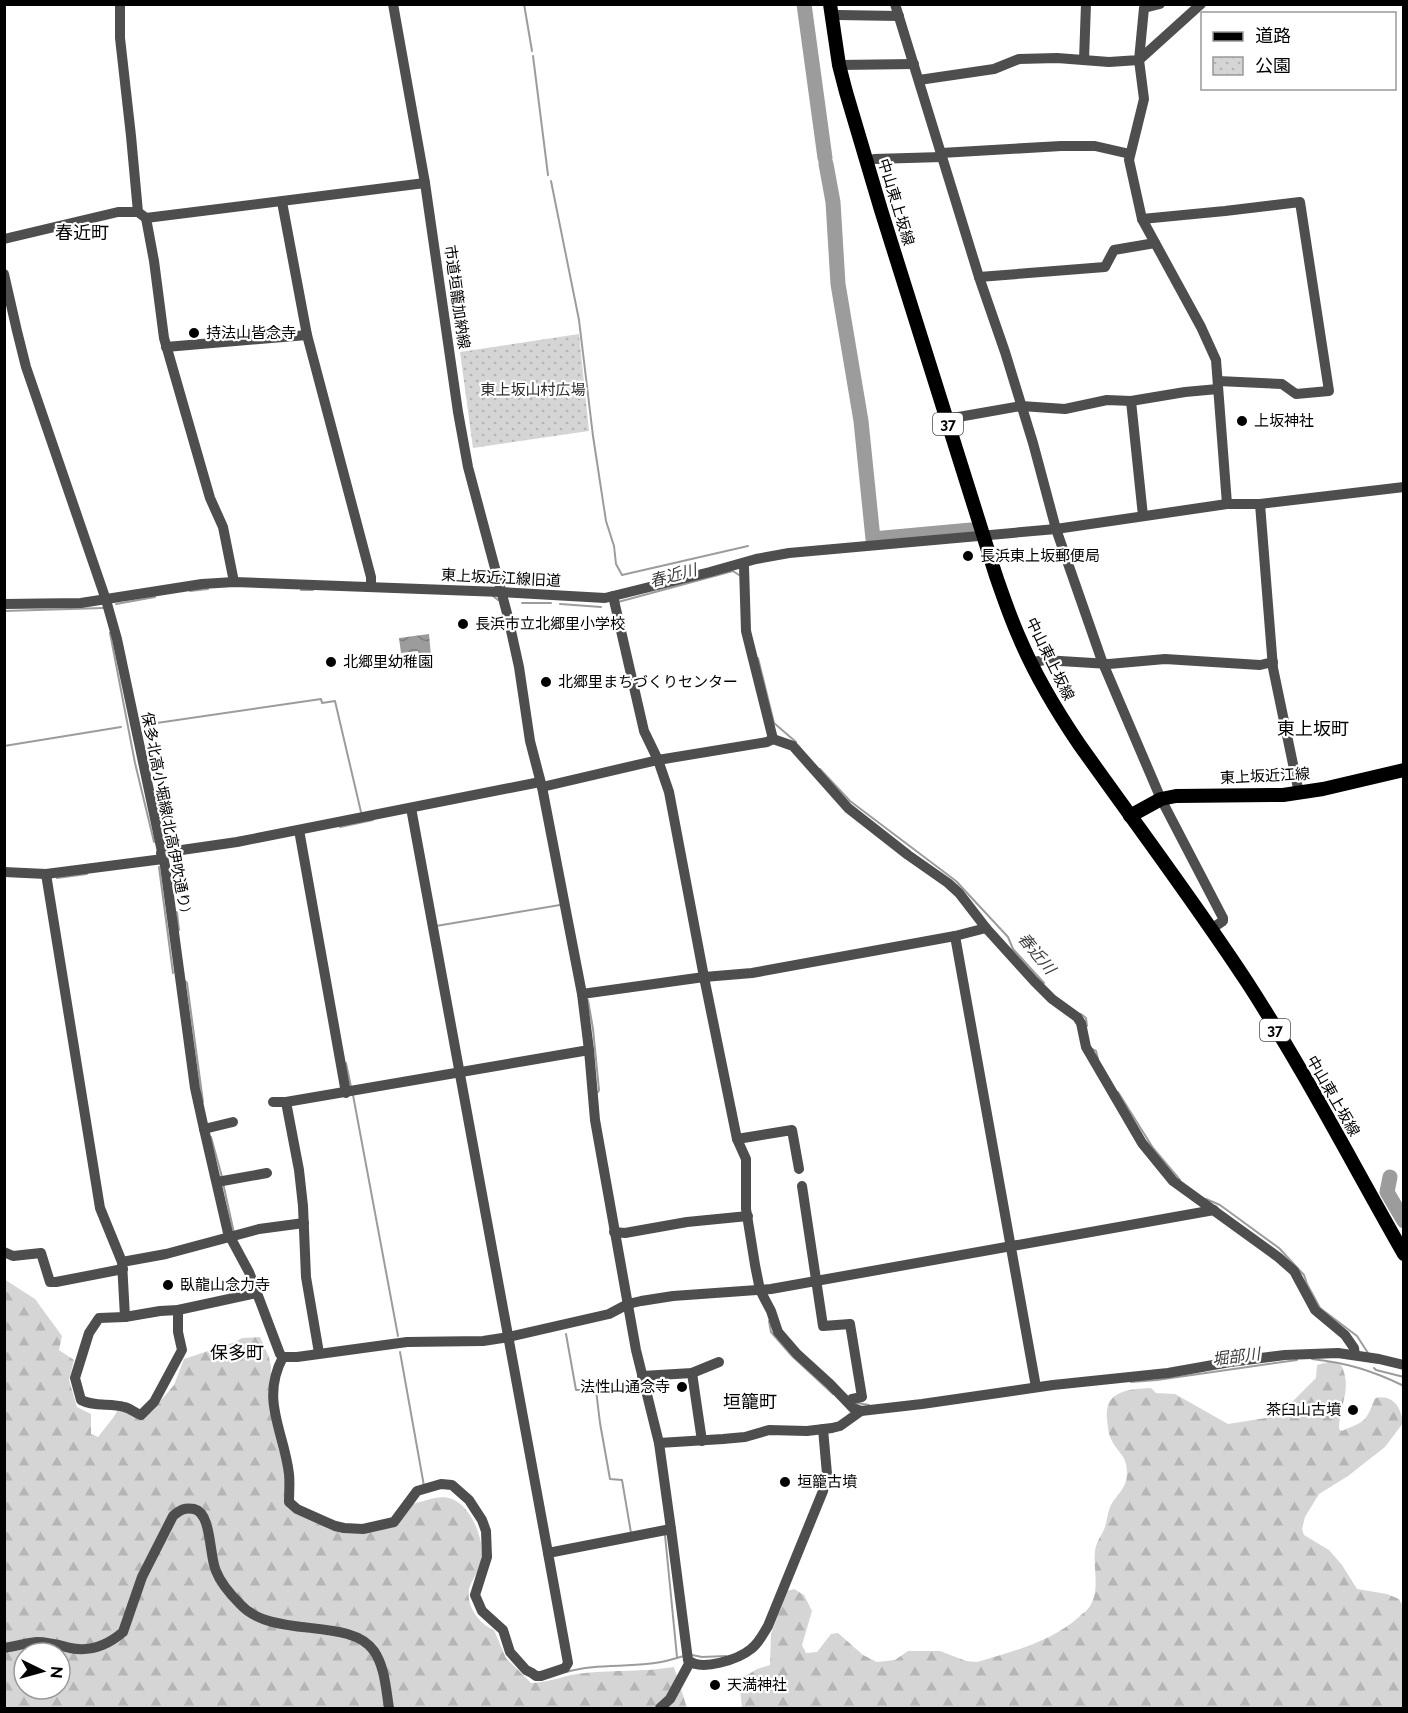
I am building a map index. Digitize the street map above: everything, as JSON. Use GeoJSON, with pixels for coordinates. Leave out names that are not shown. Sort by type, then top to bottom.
{"type":"FeatureCollection","features":[{"type":"Feature","properties":{"kind":"main road","name":"中山東上坂線"},"geometry":{"type":"LineString","coordinates":[[835,8],[846,92],[869,170],[951,418]]}},
{"type":"Feature","properties":{"kind":"main road","name":"中山東上坂線"},"geometry":{"type":"LineString","coordinates":[[843,64],[854,92],[987,535],[1034,661],[1060,716],[1134,813],[1215,927],[1295,1046],[1404,1238]]}},
{"type":"Feature","properties":{"kind":"main road","name":"東上坂近江線"},"geometry":{"type":"LineString","coordinates":[[1134,813],[1161,800],[1176,796],[1283,795],[1323,789],[1404,770]]}},
{"type":"Feature","properties":{"kind":"main road","name":"中山東上坂線"},"geometry":{"type":"LineString","coordinates":[[1215,927],[1315,1095],[1404,1254]]}},
{"type":"Feature","properties":{"kind":"street"},"geometry":{"type":"LineString","coordinates":[[120,4],[121,49],[131,135],[142,215],[154,261],[164,338],[210,498],[223,527],[234,582]]}},
{"type":"Feature","properties":{"kind":"street","name":"市道垣籠加納線"},"geometry":{"type":"LineString","coordinates":[[393,4],[425,183],[466,456],[519,667],[530,741],[541,784],[582,994],[590,1050],[595,1119],[642,1376],[659,1443],[687,1655],[690,1662]]}},
{"type":"Feature","properties":{"kind":"street"},"geometry":{"type":"LineString","coordinates":[[895,4],[979,277],[1022,406],[1056,529],[1103,664],[1161,800],[1223,918],[1223,921],[1215,927]]}},
{"type":"Feature","properties":{"kind":"street"},"geometry":{"type":"LineString","coordinates":[[1084,60],[1086,4]]}},
{"type":"Feature","properties":{"kind":"street"},"geometry":{"type":"LineString","coordinates":[[1160,4],[1144,8],[1139,60],[1144,99],[1129,160],[1142,219],[1201,327],[1216,360],[1227,504]]}},
{"type":"Feature","properties":{"kind":"street"},"geometry":{"type":"LineString","coordinates":[[919,80],[994,69],[1019,59],[1057,58],[1109,62],[1139,60],[1201,4]]}},
{"type":"Feature","properties":{"kind":"street"},"geometry":{"type":"LineString","coordinates":[[835,8],[899,16]]}},
{"type":"Feature","properties":{"kind":"street"},"geometry":{"type":"LineString","coordinates":[[843,64],[914,64]]}},
{"type":"Feature","properties":{"kind":"street"},"geometry":{"type":"LineString","coordinates":[[874,159],[1061,146],[1095,146],[1130,154]]}},
{"type":"Feature","properties":{"kind":"street"},"geometry":{"type":"LineString","coordinates":[[4,239],[118,212],[142,215],[282,202],[425,183]]}},
{"type":"Feature","properties":{"kind":"street"},"geometry":{"type":"LineString","coordinates":[[282,202],[307,335],[371,577],[371,587]]}},
{"type":"Feature","properties":{"kind":"street"},"geometry":{"type":"LineString","coordinates":[[951,418],[1022,406],[1065,409],[1107,400],[1131,401],[1218,385],[1282,384],[1296,394],[1329,390],[1300,202],[1225,212],[1142,219]]}},
{"type":"Feature","properties":{"kind":"street"},"geometry":{"type":"LineString","coordinates":[[979,277],[1105,267],[1114,250],[1155,243]]}},
{"type":"Feature","properties":{"kind":"street","name":"保多北高小堀線(北高伊吹通り)"},"geometry":{"type":"LineString","coordinates":[[4,274],[26,367],[117,639],[162,856],[195,1088],[204,1128],[221,1181],[230,1236],[249,1272],[253,1294],[282,1359]]}},
{"type":"Feature","properties":{"kind":"street"},"geometry":{"type":"LineString","coordinates":[[166,347],[307,335]]}},
{"type":"Feature","properties":{"kind":"street"},"geometry":{"type":"LineString","coordinates":[[1131,401],[1143,516]]}},
{"type":"Feature","properties":{"kind":"street","name":"東上坂近江線旧道"},"geometry":{"type":"LineString","coordinates":[[4,604],[81,603],[202,584],[234,582],[605,598],[756,559],[789,553],[1056,529],[1227,504],[1260,504],[1404,487]]}},
{"type":"Feature","properties":{"kind":"street"},"geometry":{"type":"LineString","coordinates":[[1260,504],[1273,662],[1299,793]]}},
{"type":"Feature","properties":{"kind":"street"},"geometry":{"type":"LineString","coordinates":[[741,564],[744,567],[746,632],[773,739]]}},
{"type":"Feature","properties":{"kind":"street"},"geometry":{"type":"LineString","coordinates":[[613,596],[644,730],[669,792],[737,1139],[746,1159],[748,1216],[760,1290],[771,1311],[778,1332],[797,1354],[853,1408],[861,1411],[1036,1387],[1168,1374],[1230,1362],[1285,1355],[1310,1357],[1338,1353],[1404,1365]]}},
{"type":"Feature","properties":{"kind":"street"},"geometry":{"type":"LineString","coordinates":[[1034,661],[1103,664],[1165,659],[1260,665],[1273,662]]}},
{"type":"Feature","properties":{"kind":"street"},"geometry":{"type":"LineString","coordinates":[[4,872],[46,874],[162,856],[658,760],[767,742],[773,739],[793,746],[848,808],[959,893],[986,928],[1052,999],[1077,1017],[1081,1023],[1086,1047],[1142,1143],[1173,1181],[1294,1271],[1315,1310],[1344,1335],[1354,1348],[1355,1355]]}},
{"type":"Feature","properties":{"kind":"street"},"geometry":{"type":"LineString","coordinates":[[411,808],[510,1340],[568,1663],[565,1668],[536,1676],[526,1670],[510,1652],[503,1630],[482,1611],[476,1600],[476,1588],[487,1557],[486,1531],[469,1500],[452,1485],[441,1484],[417,1491],[394,1521],[363,1529],[335,1526],[297,1509],[289,1502],[289,1473],[273,1404],[275,1371],[282,1359],[407,1342],[510,1340],[609,1314],[628,1304],[673,1296],[745,1289],[760,1290],[1214,1210]]}},
{"type":"Feature","properties":{"kind":"street"},"geometry":{"type":"LineString","coordinates":[[299,830],[346,1093]]}},
{"type":"Feature","properties":{"kind":"street"},"geometry":{"type":"LineString","coordinates":[[46,874],[100,1208],[123,1265],[125,1317]]}},
{"type":"Feature","properties":{"kind":"street"},"geometry":{"type":"LineString","coordinates":[[582,994],[704,977],[752,973],[955,936],[986,928]]}},
{"type":"Feature","properties":{"kind":"street"},"geometry":{"type":"LineString","coordinates":[[955,936],[1036,1387]]}},
{"type":"Feature","properties":{"kind":"street"},"geometry":{"type":"LineString","coordinates":[[273,1102],[346,1093],[590,1050]]}},
{"type":"Feature","properties":{"kind":"street"},"geometry":{"type":"LineString","coordinates":[[286,1102],[298,1170],[304,1223],[306,1277],[319,1353]]}},
{"type":"Feature","properties":{"kind":"street"},"geometry":{"type":"LineString","coordinates":[[204,1128],[233,1122]]}},
{"type":"Feature","properties":{"kind":"street"},"geometry":{"type":"LineString","coordinates":[[737,1139],[792,1130],[798,1169]]}},
{"type":"Feature","properties":{"kind":"street"},"geometry":{"type":"LineString","coordinates":[[221,1181],[267,1173]]}},
{"type":"Feature","properties":{"kind":"street"},"geometry":{"type":"LineString","coordinates":[[802,1186],[823,1326],[849,1324],[862,1397],[848,1402]]}},
{"type":"Feature","properties":{"kind":"street"},"geometry":{"type":"LineString","coordinates":[[616,1233],[687,1222],[748,1216]]}},
{"type":"Feature","properties":{"kind":"street"},"geometry":{"type":"LineString","coordinates":[[4,1252],[13,1256],[41,1253],[50,1281],[56,1282],[230,1236],[276,1226],[304,1223]]}},
{"type":"Feature","properties":{"kind":"street"},"geometry":{"type":"LineString","coordinates":[[178,1310],[178,1332],[182,1350],[154,1402],[141,1415],[125,1407],[88,1403],[81,1400],[75,1378],[89,1333],[99,1318],[178,1310],[253,1294]]}},
{"type":"Feature","properties":{"kind":"street"},"geometry":{"type":"LineString","coordinates":[[642,1376],[692,1373],[719,1362]]}},
{"type":"Feature","properties":{"kind":"street"},"geometry":{"type":"LineString","coordinates":[[692,1373],[702,1441]]}},
{"type":"Feature","properties":{"kind":"street"},"geometry":{"type":"LineString","coordinates":[[659,1443],[746,1437],[769,1430],[824,1429],[840,1426],[861,1411]]}},
{"type":"Feature","properties":{"kind":"street"},"geometry":{"type":"LineString","coordinates":[[660,1708],[670,1699],[690,1662],[696,1665],[716,1664],[732,1659],[750,1650],[761,1639],[823,1491],[827,1474],[824,1429]]}},
{"type":"Feature","properties":{"kind":"street"},"geometry":{"type":"LineString","coordinates":[[4,1648],[37,1642],[87,1649],[104,1645],[116,1638],[123,1632],[142,1577],[173,1516],[187,1508],[197,1509],[207,1526],[216,1570],[226,1590],[245,1610],[260,1619],[286,1626],[341,1633],[367,1643],[375,1652],[381,1665],[389,1708]]}},
{"type":"Feature","properties":{"kind":"street"},"geometry":{"type":"LineString","coordinates":[[548,1553],[671,1529]]}},
{"type":"Feature","properties":{"kind":"green space","name":"東上坂山村広場"},"geometry":{"type":"Polygon","coordinates":[[[579,334],[589,431],[473,448],[460,352],[579,334]]]}},
{"type":"Feature","properties":{"kind":"green space"},"geometry":{"type":"Polygon","coordinates":[[[4,1279],[35,1299],[62,1336],[59,1350],[74,1360],[69,1380],[77,1407],[91,1414],[91,1434],[98,1437],[119,1408],[151,1412],[174,1385],[184,1359],[242,1338],[260,1337],[271,1367],[269,1404],[285,1474],[286,1502],[367,1532],[398,1525],[412,1504],[440,1497],[457,1501],[474,1522],[481,1541],[481,1563],[469,1589],[472,1608],[483,1623],[494,1630],[506,1658],[531,1683],[578,1674],[674,1667],[687,1708],[5,1708],[4,1279]]]}},
{"type":"Feature","properties":{"kind":"green space"},"geometry":{"type":"Polygon","coordinates":[[[1332,1361],[1341,1365],[1346,1381],[1339,1429],[1342,1431],[1364,1420],[1375,1398],[1381,1397],[1395,1403],[1403,1423],[1385,1447],[1348,1476],[1319,1494],[1305,1517],[1302,1529],[1304,1535],[1329,1550],[1342,1565],[1357,1589],[1387,1594],[1399,1599],[1404,1608],[1403,1708],[742,1708],[739,1680],[757,1669],[770,1665],[771,1634],[787,1591],[794,1589],[804,1595],[812,1611],[802,1645],[806,1653],[817,1652],[831,1634],[838,1633],[863,1655],[877,1662],[895,1660],[908,1651],[940,1651],[966,1661],[977,1662],[1032,1645],[1057,1633],[1090,1606],[1096,1583],[1095,1550],[1097,1543],[1105,1527],[1111,1505],[1124,1487],[1127,1478],[1126,1463],[1108,1430],[1107,1410],[1109,1402],[1114,1397],[1119,1393],[1134,1389],[1151,1388],[1156,1393],[1175,1394],[1228,1424],[1278,1416],[1316,1378],[1317,1365],[1332,1361]]]}},
{"type":"Feature","properties":{"kind":"water"},"geometry":{"type":"Polygon","coordinates":[[[429,634],[431,656],[419,657],[418,651],[401,653],[399,638],[429,634]]]}},
{"type":"Feature","properties":{"kind":"waterway"},"geometry":{"type":"LineString","coordinates":[[524,4],[532,51]]}},
{"type":"Feature","properties":{"kind":"waterway"},"geometry":{"type":"LineString","coordinates":[[804,4],[825,158]]}},
{"type":"Feature","properties":{"kind":"waterway"},"geometry":{"type":"LineString","coordinates":[[533,56],[548,175]]}},
{"type":"Feature","properties":{"kind":"waterway"},"geometry":{"type":"LineString","coordinates":[[826,164],[833,202],[838,284],[861,421],[873,539],[971,530]]}},
{"type":"Feature","properties":{"kind":"waterway"},"geometry":{"type":"LineString","coordinates":[[551,181],[579,320],[593,436],[606,521],[614,546],[616,564],[622,575],[748,546]]}},
{"type":"Feature","properties":{"kind":"waterway","name":"春近川"},"geometry":{"type":"LineString","coordinates":[[618,602],[733,571],[739,575]]}},
{"type":"Feature","properties":{"kind":"waterway"},"geometry":{"type":"LineString","coordinates":[[190,591],[208,589]]}},
{"type":"Feature","properties":{"kind":"waterway"},"geometry":{"type":"LineString","coordinates":[[301,590],[313,590]]}},
{"type":"Feature","properties":{"kind":"waterway","name":"春近川"},"geometry":{"type":"LineString","coordinates":[[493,596],[498,600]]}},
{"type":"Feature","properties":{"kind":"waterway"},"geometry":{"type":"LineString","coordinates":[[116,604],[155,597]]}},
{"type":"Feature","properties":{"kind":"waterway","name":"春近川"},"geometry":{"type":"LineString","coordinates":[[522,603],[551,603]]}},
{"type":"Feature","properties":{"kind":"waterway","name":"春近川"},"geometry":{"type":"LineString","coordinates":[[560,604],[601,607]]}},
{"type":"Feature","properties":{"kind":"waterway"},"geometry":{"type":"LineString","coordinates":[[4,611],[103,608]]}},
{"type":"Feature","properties":{"kind":"waterway"},"geometry":{"type":"LineString","coordinates":[[110,633],[135,763],[154,842]]}},
{"type":"Feature","properties":{"kind":"waterway","name":"春近川"},"geometry":{"type":"LineString","coordinates":[[758,658],[774,723],[796,742]]}},
{"type":"Feature","properties":{"kind":"waterway"},"geometry":{"type":"LineString","coordinates":[[143,725],[321,699],[322,703],[335,701],[361,812]]}},
{"type":"Feature","properties":{"kind":"waterway"},"geometry":{"type":"LineString","coordinates":[[4,746],[121,727]]}},
{"type":"Feature","properties":{"kind":"waterway","name":"春近川"},"geometry":{"type":"LineString","coordinates":[[820,769],[850,801],[956,881],[1008,937],[1013,949],[1044,983]]}},
{"type":"Feature","properties":{"kind":"waterway"},"geometry":{"type":"LineString","coordinates":[[340,827],[373,820]]}},
{"type":"Feature","properties":{"kind":"waterway"},"geometry":{"type":"LineString","coordinates":[[159,867],[173,973]]}},
{"type":"Feature","properties":{"kind":"waterway"},"geometry":{"type":"LineString","coordinates":[[57,878],[87,874]]}},
{"type":"Feature","properties":{"kind":"waterway"},"geometry":{"type":"LineString","coordinates":[[436,926],[560,905]]}},
{"type":"Feature","properties":{"kind":"waterway"},"geometry":{"type":"LineString","coordinates":[[177,912],[179,930]]}},
{"type":"Feature","properties":{"kind":"waterway"},"geometry":{"type":"LineString","coordinates":[[185,981],[203,1102]]}},
{"type":"Feature","properties":{"kind":"waterway"},"geometry":{"type":"LineString","coordinates":[[588,1000],[593,1029],[598,1092]]}},
{"type":"Feature","properties":{"kind":"waterway","name":"春近川"},"geometry":{"type":"LineString","coordinates":[[1081,1014],[1086,1018],[1087,1026]]}},
{"type":"Feature","properties":{"kind":"waterway","name":"春近川"},"geometry":{"type":"LineString","coordinates":[[1092,1049],[1096,1051],[1098,1059]]}},
{"type":"Feature","properties":{"kind":"waterway"},"geometry":{"type":"LineString","coordinates":[[346,1063],[351,1087]]}},
{"type":"Feature","properties":{"kind":"waterway","name":"春近川"},"geometry":{"type":"LineString","coordinates":[[1118,1092],[1153,1148],[1180,1180]]}},
{"type":"Feature","properties":{"kind":"waterway"},"geometry":{"type":"LineString","coordinates":[[353,1095],[398,1336]]}},
{"type":"Feature","properties":{"kind":"waterway"},"geometry":{"type":"LineString","coordinates":[[211,1137],[222,1177]]}},
{"type":"Feature","properties":{"kind":"waterway"},"geometry":{"type":"LineString","coordinates":[[1390,1177],[1387,1192],[1404,1221]]}},
{"type":"Feature","properties":{"kind":"waterway"},"geometry":{"type":"LineString","coordinates":[[223,1183],[234,1233]]}},
{"type":"Feature","properties":{"kind":"waterway","name":"春近川"},"geometry":{"type":"LineString","coordinates":[[1206,1199],[1220,1205],[1279,1248],[1304,1275],[1320,1308],[1357,1336],[1368,1353]]}},
{"type":"Feature","properties":{"kind":"waterway"},"geometry":{"type":"LineString","coordinates":[[769,1321],[771,1332],[792,1356],[833,1394]]}},
{"type":"Feature","properties":{"kind":"waterway"},"geometry":{"type":"LineString","coordinates":[[566,1334],[576,1390],[596,1390],[610,1479],[622,1480],[631,1533]]}},
{"type":"Feature","properties":{"kind":"waterway"},"geometry":{"type":"LineString","coordinates":[[400,1352],[424,1486]]}},
{"type":"Feature","properties":{"kind":"waterway","name":"堀部川"},"geometry":{"type":"LineString","coordinates":[[1312,1359],[1359,1368],[1404,1386]]}},
{"type":"Feature","properties":{"kind":"waterway","name":"堀部川"},"geometry":{"type":"LineString","coordinates":[[1131,1382],[1297,1360]]}},
{"type":"Feature","properties":{"kind":"waterway","name":"春近川"},"geometry":{"type":"LineString","coordinates":[[1374,1368],[1404,1377]]}},
{"type":"Feature","properties":{"kind":"waterway"},"geometry":{"type":"LineString","coordinates":[[857,1403],[869,1405]]}},
{"type":"Feature","properties":{"kind":"waterway"},"geometry":{"type":"LineString","coordinates":[[665,1535],[677,1657]]}},
{"type":"Feature","properties":{"kind":"waterway"},"geometry":{"type":"LineString","coordinates":[[692,1655],[726,1656]]}},
{"type":"Feature","properties":{"kind":"waterway"},"geometry":{"type":"LineString","coordinates":[[566,1672],[589,1667],[664,1662],[684,1656]]}},
{"type":"Feature","properties":{"kind":"place","name":"持法山皆念寺"},"geometry":{"type":"Point","coordinates":[194,333]}},
{"type":"Feature","properties":{"kind":"place","name":"上坂神社"},"geometry":{"type":"Point","coordinates":[1242,421]}},
{"type":"Feature","properties":{"kind":"place","name":"長浜東上坂郵便局"},"geometry":{"type":"Point","coordinates":[968,556]}},
{"type":"Feature","properties":{"kind":"place","name":"長浜市立北郷里小学校"},"geometry":{"type":"Point","coordinates":[463,624]}},
{"type":"Feature","properties":{"kind":"place","name":"北郷里幼稚園"},"geometry":{"type":"Point","coordinates":[331,662]}},
{"type":"Feature","properties":{"kind":"place","name":"北郷里まちづくりセンター"},"geometry":{"type":"Point","coordinates":[546,682]}},
{"type":"Feature","properties":{"kind":"place","name":"臥龍山念力寺"},"geometry":{"type":"Point","coordinates":[168,1285]}},
{"type":"Feature","properties":{"kind":"place","name":"法性山通念寺"},"geometry":{"type":"Point","coordinates":[682,1387]}},
{"type":"Feature","properties":{"kind":"place","name":"茶臼山古墳"},"geometry":{"type":"Point","coordinates":[1353,1410]}},
{"type":"Feature","properties":{"kind":"place","name":"垣籠古墳"},"geometry":{"type":"Point","coordinates":[785,1482]}},
{"type":"Feature","properties":{"kind":"place","name":"天満神社"},"geometry":{"type":"Point","coordinates":[715,1685]}},
{"type":"Feature","properties":{"kind":"district","name":"春近町"},"geometry":{"type":"Point","coordinates":[82,233]}},
{"type":"Feature","properties":{"kind":"district","name":"東上坂町"},"geometry":{"type":"Point","coordinates":[1313,729]}},
{"type":"Feature","properties":{"kind":"district","name":"保多町"},"geometry":{"type":"Point","coordinates":[237,1353]}},
{"type":"Feature","properties":{"kind":"district","name":"垣籠町"},"geometry":{"type":"Point","coordinates":[750,1402]}}]}
